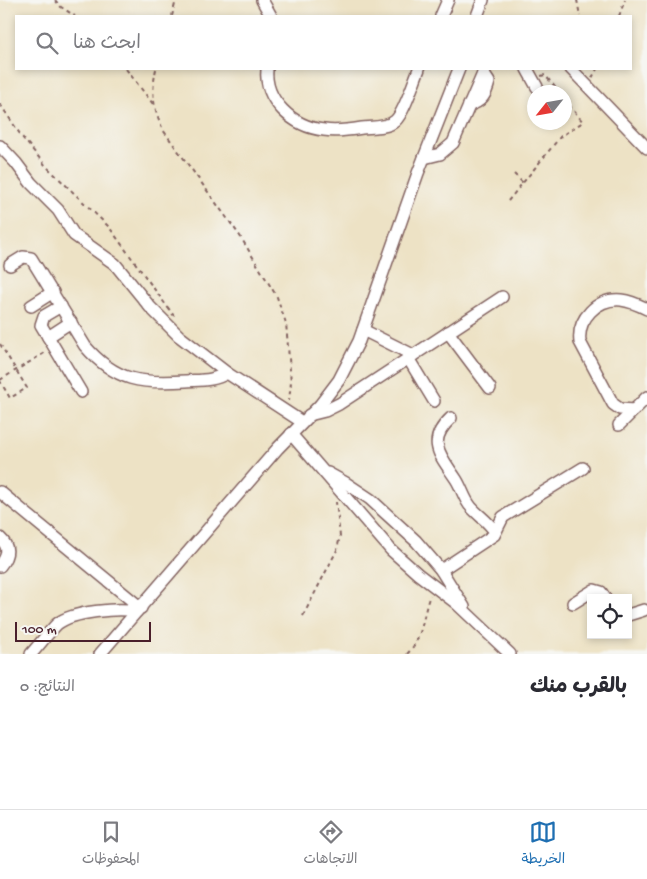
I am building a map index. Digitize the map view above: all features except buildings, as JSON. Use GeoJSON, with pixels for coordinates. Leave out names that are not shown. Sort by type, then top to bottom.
{"type":"FeatureCollection","features":[{"type":"Feature","properties":{"kind":"street"},"geometry":{"type":"LineString","coordinates":[[262,0],[270,15]]}},
{"type":"Feature","properties":{"kind":"street"},"geometry":{"type":"LineString","coordinates":[[442,15],[448,0]]}},
{"type":"Feature","properties":{"kind":"street"},"geometry":{"type":"LineString","coordinates":[[478,15],[483,0]]}},
{"type":"Feature","properties":{"kind":"street"},"geometry":{"type":"LineString","coordinates":[[267,70],[268,86],[280,107],[303,124],[326,131],[369,128],[392,123],[401,113],[420,70]]}},
{"type":"Feature","properties":{"kind":"street"},"geometry":{"type":"LineString","coordinates":[[100,654],[339,380],[363,330],[424,158],[459,70]]}},
{"type":"Feature","properties":{"kind":"street"},"geometry":{"type":"LineString","coordinates":[[572,70],[647,148]]}},
{"type":"Feature","properties":{"kind":"street"},"geometry":{"type":"LineString","coordinates":[[424,158],[440,154],[453,143],[484,71]]}},
{"type":"Feature","properties":{"kind":"street"},"geometry":{"type":"LineString","coordinates":[[0,146],[31,183],[58,210],[74,235],[115,264],[164,322],[179,336],[227,373],[286,411],[306,419],[332,408],[502,297]]}},
{"type":"Feature","properties":{"kind":"street"},"geometry":{"type":"LineString","coordinates":[[10,265],[23,257],[31,258],[85,346],[94,357],[116,373],[128,378],[154,383],[211,380],[227,373]]}},
{"type":"Feature","properties":{"kind":"street"},"geometry":{"type":"LineString","coordinates":[[31,306],[53,292]]}},
{"type":"Feature","properties":{"kind":"street"},"geometry":{"type":"LineString","coordinates":[[634,410],[620,409],[613,404],[580,342],[579,333],[584,319],[602,303],[621,300],[647,309]]}},
{"type":"Feature","properties":{"kind":"street"},"geometry":{"type":"LineString","coordinates":[[61,306],[42,319],[42,328],[82,392]]}},
{"type":"Feature","properties":{"kind":"street"},"geometry":{"type":"LineString","coordinates":[[48,337],[71,322]]}},
{"type":"Feature","properties":{"kind":"street"},"geometry":{"type":"LineString","coordinates":[[363,330],[410,357],[434,401]]}},
{"type":"Feature","properties":{"kind":"street"},"geometry":{"type":"LineString","coordinates":[[448,332],[490,388]]}},
{"type":"Feature","properties":{"kind":"street"},"geometry":{"type":"LineString","coordinates":[[619,425],[647,397]]}},
{"type":"Feature","properties":{"kind":"street"},"geometry":{"type":"LineString","coordinates":[[451,418],[444,425],[438,440],[438,453],[456,479],[468,502],[495,532]]}},
{"type":"Feature","properties":{"kind":"street"},"geometry":{"type":"LineString","coordinates":[[290,434],[391,550],[467,613],[510,654]]}},
{"type":"Feature","properties":{"kind":"street"},"geometry":{"type":"LineString","coordinates":[[441,570],[495,532],[503,517],[583,468]]}},
{"type":"Feature","properties":{"kind":"street"},"geometry":{"type":"LineString","coordinates":[[321,470],[346,483],[377,505],[416,541],[441,570],[467,613]]}},
{"type":"Feature","properties":{"kind":"street"},"geometry":{"type":"LineString","coordinates":[[0,492],[139,610]]}},
{"type":"Feature","properties":{"kind":"street"},"geometry":{"type":"LineString","coordinates":[[0,538],[6,545],[8,553],[0,566]]}},
{"type":"Feature","properties":{"kind":"street"},"geometry":{"type":"LineString","coordinates":[[588,594],[594,590],[598,590],[602,594]]}},
{"type":"Feature","properties":{"kind":"street"},"geometry":{"type":"LineString","coordinates":[[573,603],[587,594]]}},
{"type":"Feature","properties":{"kind":"street"},"geometry":{"type":"LineString","coordinates":[[31,654],[57,624],[67,618],[121,610],[139,610]]}},
{"type":"Feature","properties":{"kind":"street"},"geometry":{"type":"LineString","coordinates":[[632,614],[646,612]]}},
{"type":"Feature","properties":{"kind":"path"},"geometry":{"type":"LineString","coordinates":[[55,0],[61,7],[73,15]]}},
{"type":"Feature","properties":{"kind":"path"},"geometry":{"type":"LineString","coordinates":[[172,15],[176,0]]}},
{"type":"Feature","properties":{"kind":"path"},"geometry":{"type":"LineString","coordinates":[[576,0],[580,15]]}},
{"type":"Feature","properties":{"kind":"path"},"geometry":{"type":"LineString","coordinates":[[619,15],[625,0]]}},
{"type":"Feature","properties":{"kind":"path"},"geometry":{"type":"LineString","coordinates":[[127,70],[155,106]]}},
{"type":"Feature","properties":{"kind":"path"},"geometry":{"type":"LineString","coordinates":[[156,70],[152,88],[155,106],[163,130],[240,236],[280,304],[286,324],[291,382],[290,398],[286,411]]}},
{"type":"Feature","properties":{"kind":"path"},"geometry":{"type":"LineString","coordinates":[[532,77],[545,75],[553,85]]}},
{"type":"Feature","properties":{"kind":"path"},"geometry":{"type":"LineString","coordinates":[[0,104],[22,137],[46,166],[108,227],[178,322]]}},
{"type":"Feature","properties":{"kind":"path"},"geometry":{"type":"LineString","coordinates":[[572,109],[583,122],[572,129]]}},
{"type":"Feature","properties":{"kind":"path"},"geometry":{"type":"LineString","coordinates":[[508,201],[561,136],[570,130]]}},
{"type":"Feature","properties":{"kind":"path"},"geometry":{"type":"LineString","coordinates":[[514,174],[523,183]]}},
{"type":"Feature","properties":{"kind":"path"},"geometry":{"type":"LineString","coordinates":[[0,344],[4,351],[16,370],[27,388],[10,398],[0,380],[16,370],[54,347]]}},
{"type":"Feature","properties":{"kind":"path"},"geometry":{"type":"LineString","coordinates":[[0,354],[4,351]]}},
{"type":"Feature","properties":{"kind":"path"},"geometry":{"type":"LineString","coordinates":[[304,616],[338,550],[340,536],[336,508],[338,489]]}},
{"type":"Feature","properties":{"kind":"path"},"geometry":{"type":"LineString","coordinates":[[407,654],[414,647],[420,634],[426,606],[434,587]]}}]}
